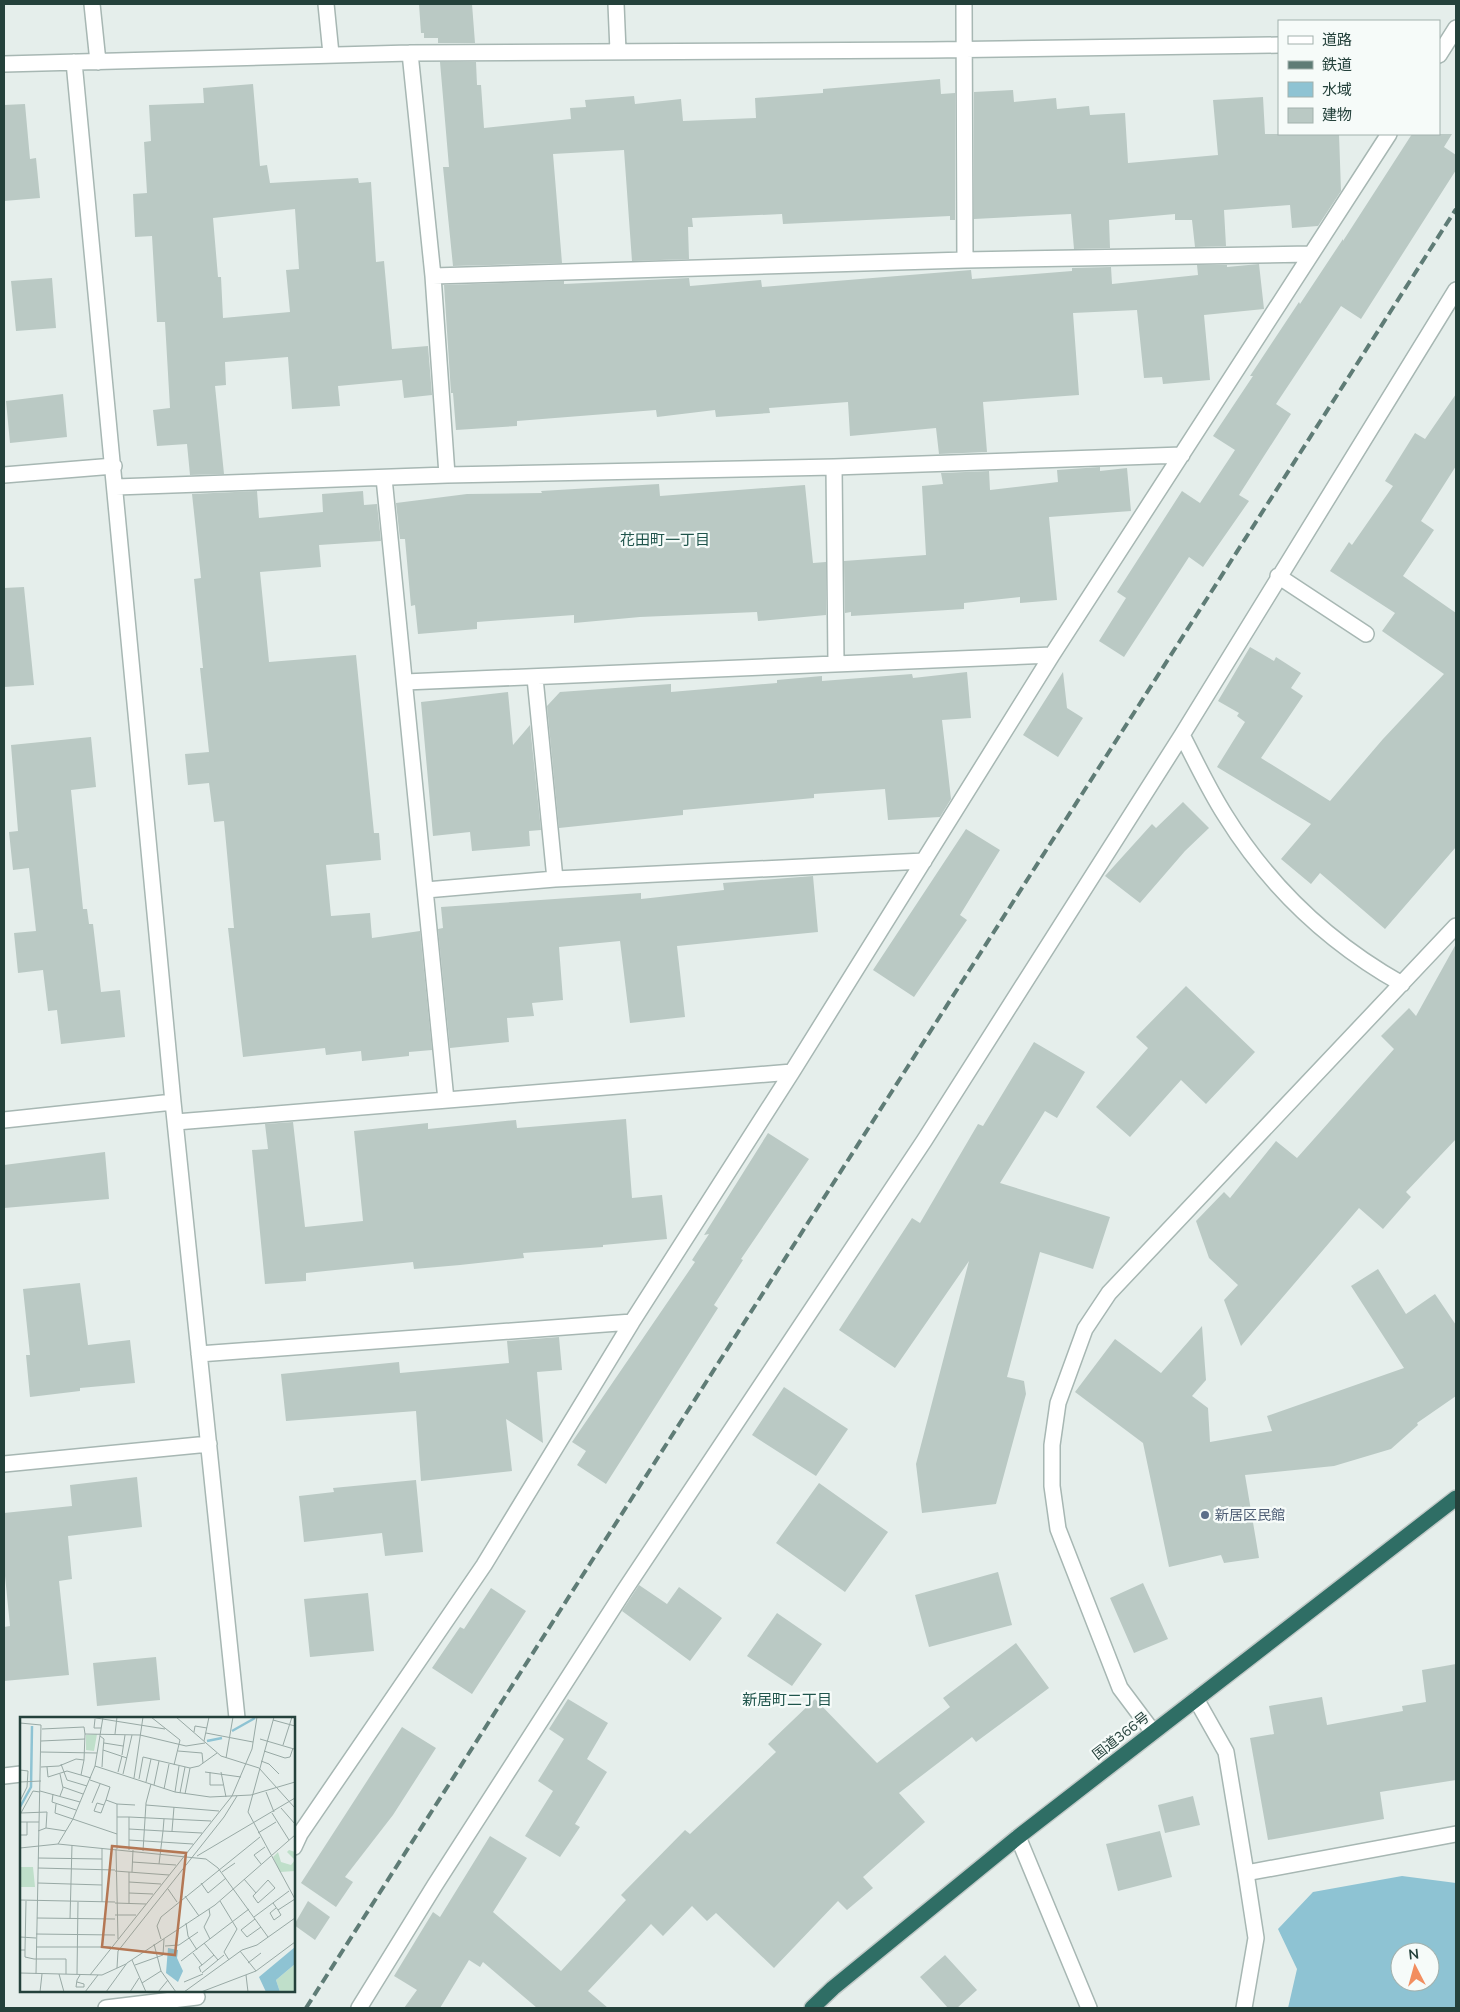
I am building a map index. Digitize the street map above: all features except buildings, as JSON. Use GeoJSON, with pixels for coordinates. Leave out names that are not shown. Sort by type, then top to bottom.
{"type":"FeatureCollection","features":[{"type":"Feature","properties":{"kind":"highway","name":"国道366号"},"geometry":{"type":"LineString","coordinates":[[812,2008],[841,1981],[1018,1836],[1456,1498]]}},
{"type":"Feature","properties":{"kind":"street"},"geometry":{"type":"LineString","coordinates":[[92,4],[98,62]]}},
{"type":"Feature","properties":{"kind":"street"},"geometry":{"type":"LineString","coordinates":[[326,4],[331,54]]}},
{"type":"Feature","properties":{"kind":"street"},"geometry":{"type":"LineString","coordinates":[[616,4],[618,51]]}},
{"type":"Feature","properties":{"kind":"street"},"geometry":{"type":"LineString","coordinates":[[964,4],[965,260]]}},
{"type":"Feature","properties":{"kind":"street"},"geometry":{"type":"LineString","coordinates":[[1445,46],[1456,28]]}},
{"type":"Feature","properties":{"kind":"street"},"geometry":{"type":"LineString","coordinates":[[4,64],[331,54],[965,50],[1278,45]]}},
{"type":"Feature","properties":{"kind":"street"},"geometry":{"type":"LineString","coordinates":[[410,53],[432,276],[447,475]]}},
{"type":"Feature","properties":{"kind":"street"},"geometry":{"type":"LineString","coordinates":[[74,62],[116,487],[173,1102],[237,1717]]}},
{"type":"Feature","properties":{"kind":"street"},"geometry":{"type":"LineString","coordinates":[[296,1836],[484,1564],[632,1322],[792,1072],[1052,655],[1388,135]]}},
{"type":"Feature","properties":{"kind":"street"},"geometry":{"type":"LineString","coordinates":[[432,276],[965,260],[1312,254]]}},
{"type":"Feature","properties":{"kind":"street"},"geometry":{"type":"LineString","coordinates":[[358,2008],[435,1884],[624,1591],[924,1141],[1182,735],[1278,576],[1456,290]]}},
{"type":"Feature","properties":{"kind":"street"},"geometry":{"type":"LineString","coordinates":[[116,487],[447,475],[834,467],[1182,455]]}},
{"type":"Feature","properties":{"kind":"street"},"geometry":{"type":"LineString","coordinates":[[4,475],[114,466]]}},
{"type":"Feature","properties":{"kind":"street"},"geometry":{"type":"LineString","coordinates":[[834,467],[836,663]]}},
{"type":"Feature","properties":{"kind":"street"},"geometry":{"type":"LineString","coordinates":[[384,478],[446,1100]]}},
{"type":"Feature","properties":{"kind":"street"},"geometry":{"type":"LineString","coordinates":[[1278,576],[1366,634]]}},
{"type":"Feature","properties":{"kind":"street"},"geometry":{"type":"LineString","coordinates":[[405,682],[1052,655]]}},
{"type":"Feature","properties":{"kind":"street"},"geometry":{"type":"LineString","coordinates":[[535,678],[555,879]]}},
{"type":"Feature","properties":{"kind":"street"},"geometry":{"type":"LineString","coordinates":[[1182,735],[1224,814],[1248,849],[1274,881],[1304,913],[1334,940],[1368,965],[1402,984]]}},
{"type":"Feature","properties":{"kind":"street"},"geometry":{"type":"LineString","coordinates":[[426,890],[555,879],[924,861]]}},
{"type":"Feature","properties":{"kind":"street"},"geometry":{"type":"LineString","coordinates":[[1152,1732],[1120,1688],[1058,1528],[1052,1486],[1052,1446],[1058,1403],[1070,1366],[1085,1329],[1109,1293],[1456,926]]}},
{"type":"Feature","properties":{"kind":"street"},"geometry":{"type":"LineString","coordinates":[[176,1122],[792,1072]]}},
{"type":"Feature","properties":{"kind":"street"},"geometry":{"type":"LineString","coordinates":[[4,1120],[173,1102]]}},
{"type":"Feature","properties":{"kind":"street"},"geometry":{"type":"LineString","coordinates":[[199,1354],[632,1322]]}},
{"type":"Feature","properties":{"kind":"street"},"geometry":{"type":"LineString","coordinates":[[4,1464],[208,1444]]}},
{"type":"Feature","properties":{"kind":"street"},"geometry":{"type":"LineString","coordinates":[[1196,1699],[1226,1752],[1246,1873],[1256,1938],[1244,2008]]}},
{"type":"Feature","properties":{"kind":"street"},"geometry":{"type":"LineString","coordinates":[[4,1776],[20,1774]]}},
{"type":"Feature","properties":{"kind":"street"},"geometry":{"type":"LineString","coordinates":[[1246,1873],[1456,1834]]}},
{"type":"Feature","properties":{"kind":"street"},"geometry":{"type":"LineString","coordinates":[[1018,1836],[1088,2008]]}},
{"type":"Feature","properties":{"kind":"street"},"geometry":{"type":"LineString","coordinates":[[106,2008],[197,1999]]}},
{"type":"Feature","properties":{"kind":"water"},"geometry":{"type":"Polygon","coordinates":[[[1402,1876],[1456,1883],[1456,2008],[1288,2008],[1297,1969],[1278,1929],[1313,1892],[1402,1876]]]}},
{"type":"Feature","properties":{"kind":"railway"},"geometry":{"type":"LineString","coordinates":[[306,2008],[1456,209]]}},
{"type":"Feature","properties":{"kind":"place","name":"新居区民館"},"geometry":{"type":"Point","coordinates":[1205,1515]}},
{"type":"Feature","properties":{"kind":"district","name":"花田町一丁目"},"geometry":{"type":"Point","coordinates":[665,540]}},
{"type":"Feature","properties":{"kind":"district","name":"新居町二丁目"},"geometry":{"type":"Point","coordinates":[787,1700]}}]}
